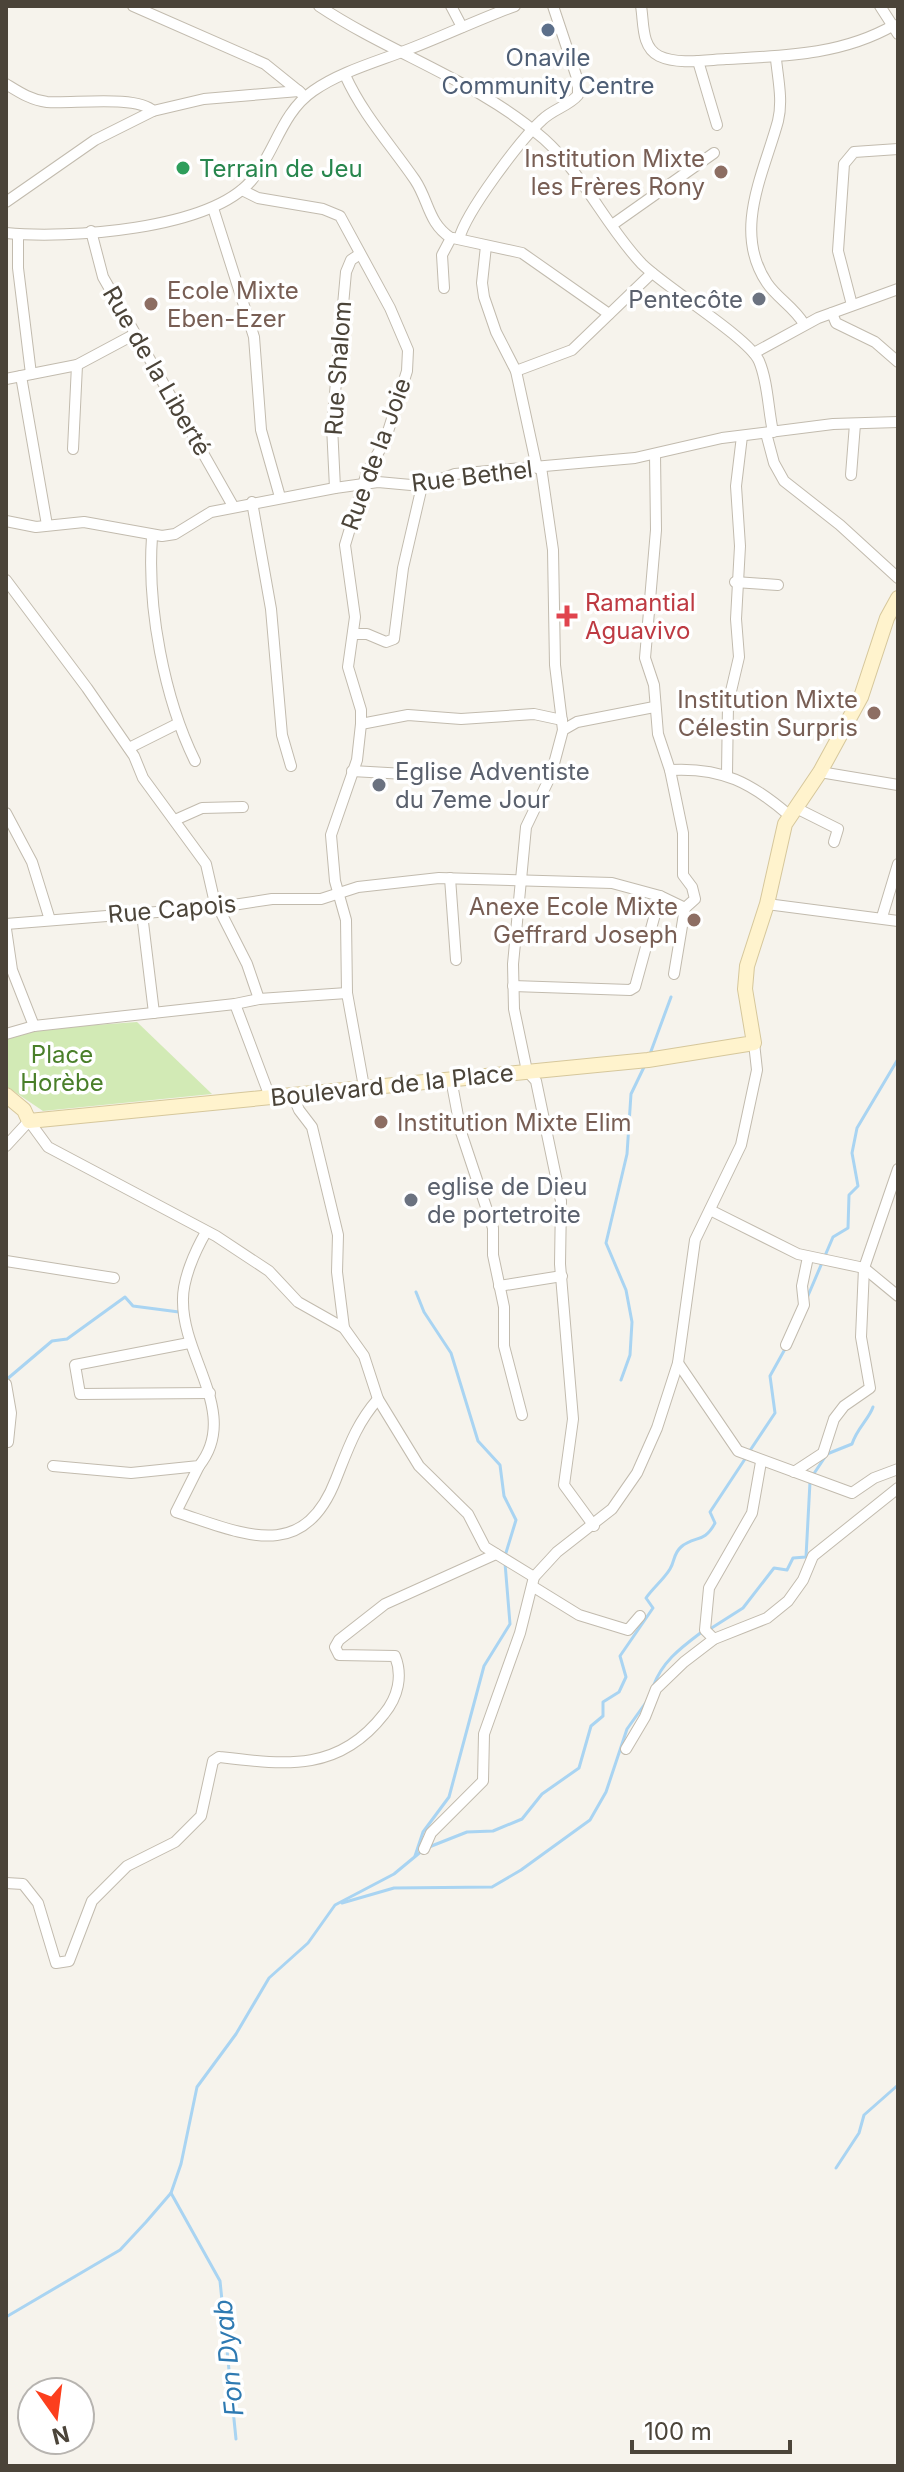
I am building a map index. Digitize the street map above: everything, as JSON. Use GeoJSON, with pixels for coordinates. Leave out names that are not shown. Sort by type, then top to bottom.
{"type":"FeatureCollection","features":[{"type":"Feature","properties":{"kind":"street"},"geometry":{"type":"LineString","coordinates":[[133,6],[265,64],[302,94]]}},
{"type":"Feature","properties":{"kind":"street"},"geometry":{"type":"LineString","coordinates":[[319,6],[349,26],[405,51],[532,130],[571,167],[612,225],[652,273],[754,353],[765,382],[774,463],[784,481],[840,525],[898,578]]}},
{"type":"Feature","properties":{"kind":"street"},"geometry":{"type":"LineString","coordinates":[[451,6],[462,27]]}},
{"type":"Feature","properties":{"kind":"street"},"geometry":{"type":"LineString","coordinates":[[6,202],[95,140],[153,111],[204,99],[302,94],[515,6]]}},
{"type":"Feature","properties":{"kind":"street"},"geometry":{"type":"LineString","coordinates":[[444,288],[442,255],[532,130],[547,115],[573,100],[579,90],[553,6]]}},
{"type":"Feature","properties":{"kind":"street"},"geometry":{"type":"LineString","coordinates":[[641,6],[645,38],[655,53],[698,61],[776,59],[896,30],[880,6]]}},
{"type":"Feature","properties":{"kind":"street"},"geometry":{"type":"LineString","coordinates":[[776,59],[780,100],[778,121],[754,194],[751,228],[767,283],[794,308],[804,324]]}},
{"type":"Feature","properties":{"kind":"street"},"geometry":{"type":"LineString","coordinates":[[698,61],[717,125]]}},
{"type":"Feature","properties":{"kind":"street"},"geometry":{"type":"LineString","coordinates":[[345,75],[357,101],[417,183],[435,225],[455,239],[522,253],[609,314]]}},
{"type":"Feature","properties":{"kind":"street"},"geometry":{"type":"LineString","coordinates":[[6,84],[21,95],[47,102],[134,102],[153,111]]}},
{"type":"Feature","properties":{"kind":"street"},"geometry":{"type":"LineString","coordinates":[[6,233],[91,231],[213,208],[242,190],[259,171],[302,94]]}},
{"type":"Feature","properties":{"kind":"street"},"geometry":{"type":"LineString","coordinates":[[852,305],[838,251],[844,164],[854,152],[898,149]]}},
{"type":"Feature","properties":{"kind":"street"},"geometry":{"type":"LineString","coordinates":[[612,225],[714,153]]}},
{"type":"Feature","properties":{"kind":"street","name":"Rue de la Joie"},"geometry":{"type":"LineString","coordinates":[[242,190],[258,198],[323,209],[340,216],[408,350],[407,371],[385,441],[363,485],[345,545],[350,565],[354,634],[348,667],[361,710],[361,724],[352,771],[331,835],[338,894],[346,920],[347,993],[364,1087]]}},
{"type":"Feature","properties":{"kind":"street"},"geometry":{"type":"LineString","coordinates":[[213,208],[254,337],[261,430],[280,497]]}},
{"type":"Feature","properties":{"kind":"street","name":"Rue de la Liberté"},"geometry":{"type":"LineString","coordinates":[[91,231],[103,277],[233,506]]}},
{"type":"Feature","properties":{"kind":"street"},"geometry":{"type":"LineString","coordinates":[[18,235],[26,375],[47,525]]}},
{"type":"Feature","properties":{"kind":"street"},"geometry":{"type":"LineString","coordinates":[[486,246],[482,283],[484,297],[496,332],[516,371],[539,468],[553,550],[555,665],[562,725],[551,775],[526,827],[513,986],[527,1071],[536,1081],[561,1201],[562,1276],[573,1419],[564,1485],[594,1526]]}},
{"type":"Feature","properties":{"kind":"street","name":"Rue Shalom"},"geometry":{"type":"LineString","coordinates":[[335,488],[332,426],[346,272],[351,260],[360,254]]}},
{"type":"Feature","properties":{"kind":"street"},"geometry":{"type":"LineString","coordinates":[[516,371],[549,362],[572,350],[652,273]]}},
{"type":"Feature","properties":{"kind":"street"},"geometry":{"type":"LineString","coordinates":[[754,353],[804,324],[898,289]]}},
{"type":"Feature","properties":{"kind":"street"},"geometry":{"type":"LineString","coordinates":[[832,313],[836,323],[875,342],[898,362]]}},
{"type":"Feature","properties":{"kind":"street"},"geometry":{"type":"LineString","coordinates":[[6,379],[77,365],[135,334]]}},
{"type":"Feature","properties":{"kind":"street"},"geometry":{"type":"LineString","coordinates":[[73,449],[77,365]]}},
{"type":"Feature","properties":{"kind":"street","name":"Rue Bethel"},"geometry":{"type":"LineString","coordinates":[[6,521],[26,526],[84,522],[152,537],[175,534],[211,512],[233,506],[335,488],[422,486],[455,474],[655,454],[770,432],[898,422]]}},
{"type":"Feature","properties":{"kind":"street"},"geometry":{"type":"LineString","coordinates":[[851,475],[855,424]]}},
{"type":"Feature","properties":{"kind":"street"},"geometry":{"type":"LineString","coordinates":[[727,774],[728,704],[739,657],[735,582],[740,546],[736,486],[742,436]]}},
{"type":"Feature","properties":{"kind":"street"},"geometry":{"type":"LineString","coordinates":[[655,454],[656,530],[645,658],[654,685],[658,734],[670,770],[683,833],[683,875],[692,887],[695,899],[685,908],[674,974]]}},
{"type":"Feature","properties":{"kind":"street"},"geometry":{"type":"LineString","coordinates":[[354,634],[367,634],[386,642],[394,639],[403,568],[422,486]]}},
{"type":"Feature","properties":{"kind":"street"},"geometry":{"type":"LineString","coordinates":[[252,502],[271,609],[282,735],[291,766]]}},
{"type":"Feature","properties":{"kind":"street"},"geometry":{"type":"LineString","coordinates":[[152,537],[160,652],[177,724],[195,761]]}},
{"type":"Feature","properties":{"kind":"street"},"geometry":{"type":"LineString","coordinates":[[6,580],[129,748],[143,778],[206,864],[214,899],[259,999]]}},
{"type":"Feature","properties":{"kind":"street"},"geometry":{"type":"LineString","coordinates":[[735,582],[778,585]]}},
{"type":"Feature","properties":{"kind":"street"},"geometry":{"type":"LineString","coordinates":[[424,1849],[431,1833],[483,1781],[484,1734],[520,1633],[533,1582],[557,1552],[612,1509],[637,1473],[657,1428],[678,1363],[695,1240],[741,1145],[757,1070],[745,989],[747,966],[767,904],[785,824],[820,772],[861,697],[887,618],[898,598]]}},
{"type":"Feature","properties":{"kind":"street"},"geometry":{"type":"LineString","coordinates":[[361,724],[408,715],[461,719],[534,714],[562,725],[654,707]]}},
{"type":"Feature","properties":{"kind":"street"},"geometry":{"type":"LineString","coordinates":[[129,748],[177,724]]}},
{"type":"Feature","properties":{"kind":"street"},"geometry":{"type":"LineString","coordinates":[[670,770],[727,774],[794,813],[838,829],[834,842]]}},
{"type":"Feature","properties":{"kind":"street"},"geometry":{"type":"LineString","coordinates":[[352,771],[423,775]]}},
{"type":"Feature","properties":{"kind":"street"},"geometry":{"type":"LineString","coordinates":[[820,772],[898,785]]}},
{"type":"Feature","properties":{"kind":"street"},"geometry":{"type":"LineString","coordinates":[[175,820],[202,808],[243,807]]}},
{"type":"Feature","properties":{"kind":"street"},"geometry":{"type":"LineString","coordinates":[[6,813],[32,862],[47,901],[50,920]]}},
{"type":"Feature","properties":{"kind":"street"},"geometry":{"type":"LineString","coordinates":[[882,917],[898,864]]}},
{"type":"Feature","properties":{"kind":"street"},"geometry":{"type":"LineString","coordinates":[[450,878],[456,960]]}},
{"type":"Feature","properties":{"kind":"street","name":"Rue Capois"},"geometry":{"type":"LineString","coordinates":[[6,926],[115,913],[142,914],[220,907],[272,899],[321,899],[358,887],[450,878],[612,883],[660,896],[685,908]]}},
{"type":"Feature","properties":{"kind":"street"},"geometry":{"type":"LineString","coordinates":[[513,986],[630,990],[635,987],[660,896]]}},
{"type":"Feature","properties":{"kind":"street"},"geometry":{"type":"LineString","coordinates":[[767,904],[898,921]]}},
{"type":"Feature","properties":{"kind":"street"},"geometry":{"type":"LineString","coordinates":[[142,914],[154,1013]]}},
{"type":"Feature","properties":{"kind":"street"},"geometry":{"type":"LineString","coordinates":[[6,926],[12,970],[34,1026]]}},
{"type":"Feature","properties":{"kind":"street"},"geometry":{"type":"LineString","coordinates":[[6,1034],[34,1026],[259,999],[347,993]]}},
{"type":"Feature","properties":{"kind":"street"},"geometry":{"type":"LineString","coordinates":[[235,1004],[270,1097]]}},
{"type":"Feature","properties":{"kind":"street","name":"Boulevard de la Place"},"geometry":{"type":"LineString","coordinates":[[29,1121],[648,1060],[754,1043]]}},
{"type":"Feature","properties":{"kind":"street"},"geometry":{"type":"LineString","coordinates":[[451,1079],[461,1132],[493,1228],[504,1307],[504,1346],[522,1415]]}},
{"type":"Feature","properties":{"kind":"street"},"geometry":{"type":"LineString","coordinates":[[6,1095],[24,1110],[48,1147],[122,1183],[206,1232],[269,1271],[298,1302],[344,1328],[364,1356],[378,1399],[419,1466],[468,1514],[485,1547],[579,1615],[628,1630],[640,1616]]}},
{"type":"Feature","properties":{"kind":"street"},"geometry":{"type":"LineString","coordinates":[[293,1096],[312,1127],[338,1235],[337,1272],[344,1328]]}},
{"type":"Feature","properties":{"kind":"street"},"geometry":{"type":"LineString","coordinates":[[6,1146],[29,1121]]}},
{"type":"Feature","properties":{"kind":"street"},"geometry":{"type":"LineString","coordinates":[[794,1472],[823,1453],[834,1419],[844,1406],[870,1388],[861,1337],[864,1268],[898,1169]]}},
{"type":"Feature","properties":{"kind":"street"},"geometry":{"type":"LineString","coordinates":[[710,1210],[764,1240],[808,1257],[864,1268],[898,1296]]}},
{"type":"Feature","properties":{"kind":"street"},"geometry":{"type":"LineString","coordinates":[[206,1232],[184,1287],[182,1304],[189,1343],[210,1393],[215,1438],[176,1512],[258,1536],[287,1536],[313,1517],[335,1483],[350,1437],[378,1399]]}},
{"type":"Feature","properties":{"kind":"street"},"geometry":{"type":"LineString","coordinates":[[786,1345],[804,1305],[802,1286],[808,1257]]}},
{"type":"Feature","properties":{"kind":"street"},"geometry":{"type":"LineString","coordinates":[[6,1261],[114,1278]]}},
{"type":"Feature","properties":{"kind":"street"},"geometry":{"type":"LineString","coordinates":[[499,1286],[562,1276]]}},
{"type":"Feature","properties":{"kind":"street"},"geometry":{"type":"LineString","coordinates":[[189,1343],[75,1365],[80,1394],[210,1393]]}},
{"type":"Feature","properties":{"kind":"street"},"geometry":{"type":"LineString","coordinates":[[678,1363],[738,1451],[852,1493],[874,1478],[898,1469]]}},
{"type":"Feature","properties":{"kind":"street"},"geometry":{"type":"LineString","coordinates":[[6,1386],[11,1413],[8,1442]]}},
{"type":"Feature","properties":{"kind":"street"},"geometry":{"type":"LineString","coordinates":[[714,1639],[705,1630],[709,1588],[752,1513],[761,1462]]}},
{"type":"Feature","properties":{"kind":"street"},"geometry":{"type":"LineString","coordinates":[[53,1466],[131,1473],[199,1466]]}},
{"type":"Feature","properties":{"kind":"street"},"geometry":{"type":"LineString","coordinates":[[626,1749],[645,1717],[656,1689],[714,1639],[767,1618],[778,1609],[803,1580],[813,1556],[898,1488]]}},
{"type":"Feature","properties":{"kind":"street"},"geometry":{"type":"LineString","coordinates":[[6,1883],[23,1884],[38,1903],[56,1963],[69,1961],[92,1901],[127,1866],[175,1842],[201,1816],[213,1761],[219,1757],[281,1763],[333,1756],[361,1741],[378,1722],[399,1685],[401,1670],[395,1656],[339,1655],[335,1647],[339,1640],[385,1604],[496,1554]]}},
{"type":"Feature","properties":{"kind":"green space","name":"Place Horèbe"},"geometry":{"type":"Polygon","coordinates":[[[137,1022],[212,1094],[43,1111],[6,1086],[6,1037],[25,1030],[137,1022]]]}},
{"type":"Feature","properties":{"kind":"waterway"},"geometry":{"type":"LineString","coordinates":[[650,1054],[671,997]]}},
{"type":"Feature","properties":{"kind":"waterway"},"geometry":{"type":"LineString","coordinates":[[807,1298],[833,1237],[848,1228],[849,1195],[858,1186],[852,1153],[857,1128],[898,1059]]}},
{"type":"Feature","properties":{"kind":"waterway"},"geometry":{"type":"LineString","coordinates":[[621,1380],[630,1355],[632,1322],[626,1290],[606,1243],[627,1154],[631,1094],[645,1065]]}},
{"type":"Feature","properties":{"kind":"waterway"},"geometry":{"type":"LineString","coordinates":[[416,1292],[424,1312],[451,1353],[478,1441],[500,1465],[504,1496],[516,1520],[505,1556]]}},
{"type":"Feature","properties":{"kind":"waterway"},"geometry":{"type":"LineString","coordinates":[[6,1380],[52,1341],[67,1339],[125,1297],[133,1306],[179,1312]]}},
{"type":"Feature","properties":{"kind":"waterway"},"geometry":{"type":"LineString","coordinates":[[749,1452],[775,1413],[770,1376],[785,1349]]}},
{"type":"Feature","properties":{"kind":"waterway"},"geometry":{"type":"LineString","coordinates":[[813,1475],[827,1454],[852,1444],[873,1407]]}},
{"type":"Feature","properties":{"kind":"waterway"},"geometry":{"type":"LineString","coordinates":[[429,1847],[467,1832],[493,1831],[522,1819],[542,1794],[579,1768],[591,1726],[603,1716],[603,1702],[619,1692],[626,1677],[620,1656],[653,1608],[646,1598],[668,1573],[678,1550],[711,1530],[715,1523],[710,1512],[745,1459]]}},
{"type":"Feature","properties":{"kind":"waterway"},"geometry":{"type":"LineString","coordinates":[[710,1629],[743,1608],[774,1568],[787,1570],[793,1558],[806,1557],[810,1482]]}},
{"type":"Feature","properties":{"kind":"waterway"},"geometry":{"type":"LineString","coordinates":[[415,1856],[423,1832],[449,1797],[484,1666],[510,1624],[505,1563]]}},
{"type":"Feature","properties":{"kind":"waterway"},"geometry":{"type":"LineString","coordinates":[[653,1687],[667,1662],[703,1631]]}},
{"type":"Feature","properties":{"kind":"waterway"},"geometry":{"type":"LineString","coordinates":[[342,1903],[394,1888],[492,1887],[521,1870],[590,1820],[606,1792],[627,1729],[647,1701]]}},
{"type":"Feature","properties":{"kind":"waterway"},"geometry":{"type":"LineString","coordinates":[[6,2317],[120,2250],[146,2222],[171,2193],[181,2164],[197,2087],[236,2034],[269,1978],[308,1943],[335,1905],[394,1874],[423,1850]]}},
{"type":"Feature","properties":{"kind":"waterway"},"geometry":{"type":"LineString","coordinates":[[836,2168],[859,2133],[864,2115],[898,2085]]}},
{"type":"Feature","properties":{"kind":"waterway","name":"Fon Dyab"},"geometry":{"type":"LineString","coordinates":[[171,2193],[220,2281],[236,2439]]}},
{"type":"Feature","properties":{"kind":"place","name":"Onavile Community Centre"},"geometry":{"type":"Point","coordinates":[548,30]}},
{"type":"Feature","properties":{"kind":"place","name":"Terrain de Jeu"},"geometry":{"type":"Point","coordinates":[183,168]}},
{"type":"Feature","properties":{"kind":"place","name":"Institution Mixte les Frères Rony"},"geometry":{"type":"Point","coordinates":[721,172]}},
{"type":"Feature","properties":{"kind":"place","name":"Pentecôte"},"geometry":{"type":"Point","coordinates":[759,299]}},
{"type":"Feature","properties":{"kind":"place","name":"Ecole Mixte Eben-Ezer"},"geometry":{"type":"Point","coordinates":[151,304]}},
{"type":"Feature","properties":{"kind":"place","name":"Ramantial Aguavivo"},"geometry":{"type":"Point","coordinates":[567,616]}},
{"type":"Feature","properties":{"kind":"place","name":"Institution Mixte Célestin Surpris"},"geometry":{"type":"Point","coordinates":[874,713]}},
{"type":"Feature","properties":{"kind":"place","name":"Eglise Adventiste du 7eme Jour"},"geometry":{"type":"Point","coordinates":[379,785]}},
{"type":"Feature","properties":{"kind":"place","name":"Anexe Ecole Mixte Geffrard Joseph"},"geometry":{"type":"Point","coordinates":[694,920]}},
{"type":"Feature","properties":{"kind":"place","name":"Institution Mixte Elim"},"geometry":{"type":"Point","coordinates":[381,1122]}},
{"type":"Feature","properties":{"kind":"place","name":"eglise de Dieu de portetroite"},"geometry":{"type":"Point","coordinates":[411,1200]}}]}
